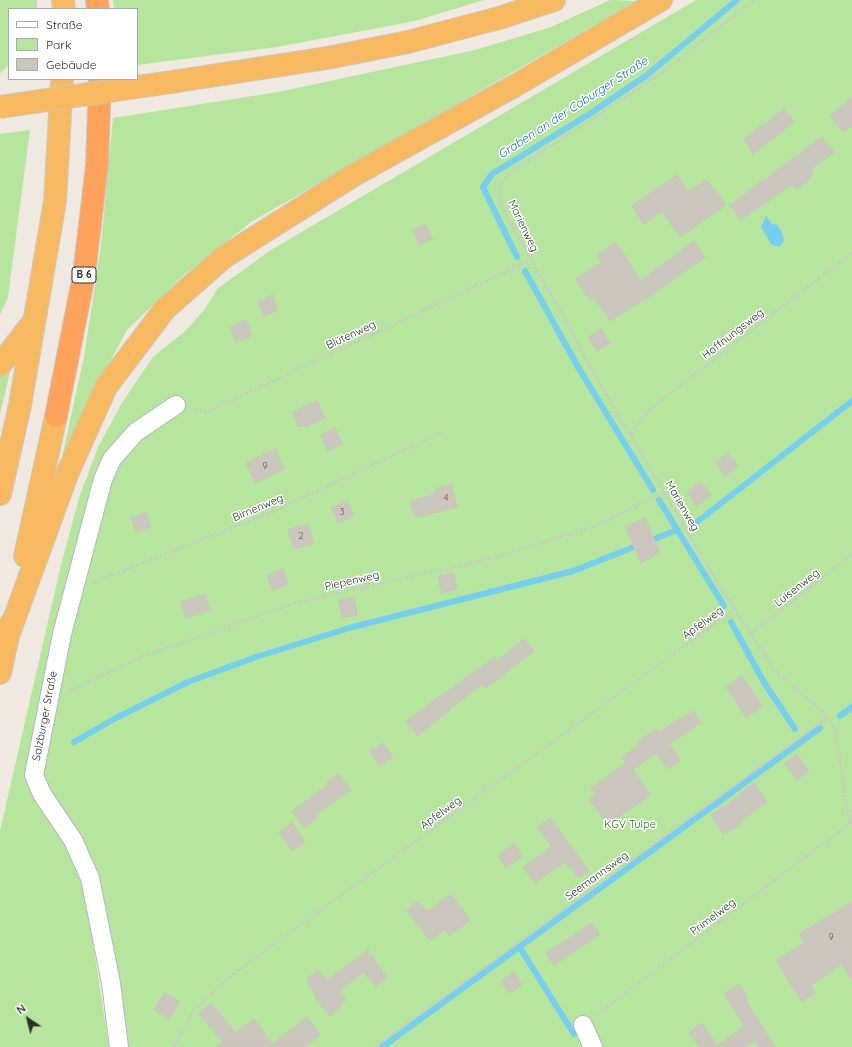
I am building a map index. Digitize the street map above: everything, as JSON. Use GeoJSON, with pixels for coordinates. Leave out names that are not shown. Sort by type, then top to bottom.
{"type":"FeatureCollection","features":[{"type":"Feature","properties":{"kind":"highway"},"geometry":{"type":"LineString","coordinates":[[0,107],[327,58],[408,42],[499,18],[554,0]]}},
{"type":"Feature","properties":{"kind":"highway"},"geometry":{"type":"LineString","coordinates":[[8,636],[68,472],[106,387],[164,309],[224,257],[354,174],[516,85],[661,0]]}},
{"type":"Feature","properties":{"kind":"highway"},"geometry":{"type":"LineString","coordinates":[[0,494],[20,405],[36,319],[55,201],[62,80]]}},
{"type":"Feature","properties":{"kind":"highway","name":"B 6"},"geometry":{"type":"LineString","coordinates":[[0,673],[56,416],[84,275],[97,165],[100,80]]}},
{"type":"Feature","properties":{"kind":"highway"},"geometry":{"type":"LineString","coordinates":[[0,365],[36,319]]}},
{"type":"Feature","properties":{"kind":"street","name":"Salzburger Straße"},"geometry":{"type":"LineString","coordinates":[[119,1047],[111,983],[90,878],[73,840],[42,794],[34,775],[47,702],[62,634],[103,479],[112,458],[136,432],[176,405]]}},
{"type":"Feature","properties":{"kind":"street"},"geometry":{"type":"LineString","coordinates":[[583,1025],[593,1047]]}},
{"type":"Feature","properties":{"kind":"path","name":"Marienweg"},"geometry":{"type":"LineString","coordinates":[[754,0],[665,71],[508,174],[500,189],[501,205],[598,382],[632,435],[716,580],[776,672],[817,706],[827,718],[835,732],[851,823]]}},
{"type":"Feature","properties":{"kind":"path","name":"Hoffnungsweg"},"geometry":{"type":"LineString","coordinates":[[632,435],[642,418],[661,400],[852,253]]}},
{"type":"Feature","properties":{"kind":"path","name":"Blütenweg"},"geometry":{"type":"LineString","coordinates":[[176,405],[207,412],[531,260]]}},
{"type":"Feature","properties":{"kind":"path","name":"Birnenweg"},"geometry":{"type":"LineString","coordinates":[[74,590],[272,512],[443,432]]}},
{"type":"Feature","properties":{"kind":"path","name":"Piepenweg"},"geometry":{"type":"LineString","coordinates":[[47,702],[144,656],[298,602],[485,560],[596,526],[664,492]]}},
{"type":"Feature","properties":{"kind":"path","name":"Luisenweg"},"geometry":{"type":"LineString","coordinates":[[751,634],[852,554]]}},
{"type":"Feature","properties":{"kind":"path","name":"Apfelweg"},"geometry":{"type":"LineString","coordinates":[[172,1047],[195,1009],[228,978],[735,609]]}},
{"type":"Feature","properties":{"kind":"path","name":"Seemannsweg"},"geometry":{"type":"LineString","coordinates":[[375,1047],[827,718]]}},
{"type":"Feature","properties":{"kind":"path","name":"Primelweg"},"geometry":{"type":"LineString","coordinates":[[583,1025],[851,823]]}},
{"type":"Feature","properties":{"kind":"green space"},"geometry":{"type":"Polygon","coordinates":[[[0,0],[37,0],[37,8],[8,8],[8,66],[0,73],[0,0]]]}},
{"type":"Feature","properties":{"kind":"green space"},"geometry":{"type":"Polygon","coordinates":[[[113,0],[484,0],[415,21],[277,47],[138,65],[138,8],[114,8],[113,0]]]}},
{"type":"Feature","properties":{"kind":"green space"},"geometry":{"type":"Polygon","coordinates":[[[610,0],[637,1],[251,222],[184,275],[127,330],[93,394],[54,494],[84,357],[101,246],[113,118],[278,92],[475,50],[551,27],[610,0]]]}},
{"type":"Feature","properties":{"kind":"green space","name":"KGV Tulpe"},"geometry":{"type":"Polygon","coordinates":[[[696,0],[852,0],[852,1047],[126,1047],[98,873],[84,885],[109,1047],[0,1047],[0,831],[61,565],[79,498],[98,447],[122,403],[153,357],[184,332],[205,309],[217,289],[271,250],[696,0]]]}},
{"type":"Feature","properties":{"kind":"green space"},"geometry":{"type":"Polygon","coordinates":[[[30,130],[8,297],[0,315],[0,134],[30,130]]]}},
{"type":"Feature","properties":{"kind":"green space"},"geometry":{"type":"Polygon","coordinates":[[[12,363],[0,415],[0,376],[12,363]]]}},
{"type":"Feature","properties":{"kind":"water"},"geometry":{"type":"Polygon","coordinates":[[[766,216],[772,224],[777,225],[781,230],[784,241],[779,247],[771,244],[761,227],[766,216]]]}},
{"type":"Feature","properties":{"kind":"building"},"geometry":{"type":"Polygon","coordinates":[[[852,97],[852,125],[844,132],[830,116],[852,97]]]}},
{"type":"Feature","properties":{"kind":"building"},"geometry":{"type":"Polygon","coordinates":[[[784,109],[794,122],[753,154],[744,139],[784,109]]]}},
{"type":"Feature","properties":{"kind":"building"},"geometry":{"type":"Polygon","coordinates":[[[822,137],[834,152],[811,169],[814,172],[810,175],[812,178],[796,189],[793,184],[740,220],[730,205],[822,137]]]}},
{"type":"Feature","properties":{"kind":"building"},"geometry":{"type":"Polygon","coordinates":[[[677,175],[688,192],[706,179],[726,205],[680,237],[662,211],[644,224],[632,206],[677,175]]]}},
{"type":"Feature","properties":{"kind":"building"},"geometry":{"type":"Polygon","coordinates":[[[425,224],[433,238],[420,245],[412,231],[425,224]]]}},
{"type":"Feature","properties":{"kind":"building"},"geometry":{"type":"Polygon","coordinates":[[[694,241],[705,257],[637,305],[636,304],[610,321],[594,297],[590,300],[576,279],[602,262],[597,255],[616,242],[641,281],[694,241]]]}},
{"type":"Feature","properties":{"kind":"building"},"geometry":{"type":"Polygon","coordinates":[[[272,295],[278,310],[264,316],[258,302],[272,295]]]}},
{"type":"Feature","properties":{"kind":"building"},"geometry":{"type":"Polygon","coordinates":[[[246,320],[252,335],[237,343],[230,328],[246,320]]]}},
{"type":"Feature","properties":{"kind":"building"},"geometry":{"type":"Polygon","coordinates":[[[601,329],[610,343],[597,351],[588,337],[601,329]]]}},
{"type":"Feature","properties":{"kind":"building"},"geometry":{"type":"Polygon","coordinates":[[[317,401],[325,418],[306,427],[305,425],[299,427],[292,412],[317,401]]]}},
{"type":"Feature","properties":{"kind":"building"},"geometry":{"type":"Polygon","coordinates":[[[335,428],[342,444],[328,451],[321,435],[335,428]]]}},
{"type":"Feature","properties":{"kind":"building"},"geometry":{"type":"Polygon","coordinates":[[[275,449],[284,469],[256,483],[246,463],[275,449]]]}},
{"type":"Feature","properties":{"kind":"building"},"geometry":{"type":"Polygon","coordinates":[[[728,453],[738,466],[725,476],[715,462],[728,453]]]}},
{"type":"Feature","properties":{"kind":"building"},"geometry":{"type":"Polygon","coordinates":[[[701,482],[711,495],[697,506],[687,492],[701,482]]]}},
{"type":"Feature","properties":{"kind":"building"},"geometry":{"type":"Polygon","coordinates":[[[451,484],[457,507],[415,518],[410,501],[436,494],[435,489],[451,484]]]}},
{"type":"Feature","properties":{"kind":"building"},"geometry":{"type":"Polygon","coordinates":[[[347,501],[354,516],[338,523],[331,508],[347,501]]]}},
{"type":"Feature","properties":{"kind":"building"},"geometry":{"type":"Polygon","coordinates":[[[146,513],[151,527],[136,532],[131,518],[146,513]]]}},
{"type":"Feature","properties":{"kind":"building"},"geometry":{"type":"Polygon","coordinates":[[[645,518],[660,552],[641,563],[625,527],[645,518]]]}},
{"type":"Feature","properties":{"kind":"building"},"geometry":{"type":"Polygon","coordinates":[[[308,524],[314,543],[294,549],[288,530],[308,524]]]}},
{"type":"Feature","properties":{"kind":"building"},"geometry":{"type":"Polygon","coordinates":[[[283,569],[288,584],[272,590],[267,575],[283,569]]]}},
{"type":"Feature","properties":{"kind":"building"},"geometry":{"type":"Polygon","coordinates":[[[453,573],[457,589],[442,593],[438,577],[453,573]]]}},
{"type":"Feature","properties":{"kind":"building"},"geometry":{"type":"Polygon","coordinates":[[[205,594],[210,610],[186,618],[181,602],[205,594]]]}},
{"type":"Feature","properties":{"kind":"building"},"geometry":{"type":"Polygon","coordinates":[[[354,597],[357,615],[342,618],[339,601],[354,597]]]}},
{"type":"Feature","properties":{"kind":"building"},"geometry":{"type":"Polygon","coordinates":[[[524,639],[534,651],[486,688],[483,684],[449,709],[450,710],[417,736],[406,721],[495,657],[497,661],[524,639]]]}},
{"type":"Feature","properties":{"kind":"building"},"geometry":{"type":"Polygon","coordinates":[[[742,676],[762,706],[746,717],[726,687],[742,676]]]}},
{"type":"Feature","properties":{"kind":"building"},"geometry":{"type":"Polygon","coordinates":[[[694,711],[701,723],[669,744],[680,760],[668,769],[656,753],[633,770],[650,795],[608,825],[589,799],[596,794],[591,788],[626,763],[622,757],[639,745],[637,742],[656,729],[658,732],[694,711]]]}},
{"type":"Feature","properties":{"kind":"building"},"geometry":{"type":"Polygon","coordinates":[[[383,743],[393,757],[380,766],[370,751],[383,743]]]}},
{"type":"Feature","properties":{"kind":"building"},"geometry":{"type":"Polygon","coordinates":[[[797,755],[809,771],[797,780],[785,764],[797,755]]]}},
{"type":"Feature","properties":{"kind":"building"},"geometry":{"type":"Polygon","coordinates":[[[339,774],[351,790],[315,815],[317,818],[304,828],[292,811],[328,785],[327,782],[339,774]]]}},
{"type":"Feature","properties":{"kind":"building"},"geometry":{"type":"Polygon","coordinates":[[[754,783],[767,802],[740,822],[741,824],[723,834],[711,815],[740,796],[739,794],[754,783]]]}},
{"type":"Feature","properties":{"kind":"building"},"geometry":{"type":"Polygon","coordinates":[[[550,818],[589,871],[579,878],[565,862],[535,883],[523,867],[552,846],[537,827],[550,818]]]}},
{"type":"Feature","properties":{"kind":"building"},"geometry":{"type":"Polygon","coordinates":[[[292,823],[305,842],[292,851],[279,832],[292,823]]]}},
{"type":"Feature","properties":{"kind":"building"},"geometry":{"type":"Polygon","coordinates":[[[514,844],[522,856],[506,868],[498,855],[514,844]]]}},
{"type":"Feature","properties":{"kind":"building"},"geometry":{"type":"Polygon","coordinates":[[[451,894],[470,920],[449,936],[445,930],[430,941],[407,911],[418,901],[428,912],[451,894]]]}},
{"type":"Feature","properties":{"kind":"building"},"geometry":{"type":"Polygon","coordinates":[[[852,902],[852,980],[841,964],[810,986],[815,993],[802,1002],[776,960],[805,943],[799,934],[852,902]]]}},
{"type":"Feature","properties":{"kind":"building"},"geometry":{"type":"Polygon","coordinates":[[[592,923],[600,934],[554,965],[546,953],[592,923]]]}},
{"type":"Feature","properties":{"kind":"building"},"geometry":{"type":"Polygon","coordinates":[[[368,950],[387,977],[375,986],[364,972],[339,991],[346,1000],[340,1005],[341,1007],[330,1016],[314,996],[316,995],[307,983],[309,982],[306,979],[318,970],[328,980],[368,950]]]}},
{"type":"Feature","properties":{"kind":"building"},"geometry":{"type":"Polygon","coordinates":[[[514,972],[522,985],[509,993],[501,981],[514,972]]]}},
{"type":"Feature","properties":{"kind":"building"},"geometry":{"type":"Polygon","coordinates":[[[739,984],[748,997],[745,999],[775,1047],[759,1047],[755,1041],[744,1047],[700,1047],[689,1032],[702,1023],[717,1045],[743,1028],[742,1026],[744,1025],[724,994],[739,984]]]}},
{"type":"Feature","properties":{"kind":"building"},"geometry":{"type":"Polygon","coordinates":[[[165,993],[180,1002],[169,1019],[154,1010],[165,993]]]}},
{"type":"Feature","properties":{"kind":"building"},"geometry":{"type":"Polygon","coordinates":[[[211,1003],[236,1033],[254,1019],[272,1044],[307,1017],[320,1035],[304,1047],[216,1047],[223,1042],[199,1013],[211,1003]]]}},
{"type":"Feature","properties":{"kind":"waterway","name":"Graben an der Coburger Straße"},"geometry":{"type":"LineString","coordinates":[[517,257],[483,187],[492,174],[588,115],[647,75],[737,0]]}},
{"type":"Feature","properties":{"kind":"waterway","name":"Graben an der Coburger Straße"},"geometry":{"type":"LineString","coordinates":[[525,271],[578,367],[653,490]]}},
{"type":"Feature","properties":{"kind":"waterway"},"geometry":{"type":"LineString","coordinates":[[697,522],[852,401]]}},
{"type":"Feature","properties":{"kind":"waterway","name":"Graben an der Coburger Straße"},"geometry":{"type":"LineString","coordinates":[[659,500],[724,606]]}},
{"type":"Feature","properties":{"kind":"waterway"},"geometry":{"type":"LineString","coordinates":[[74,742],[114,719],[188,682],[256,657],[349,628],[573,571],[677,530]]}},
{"type":"Feature","properties":{"kind":"waterway","name":"Graben an der Coburger Straße"},"geometry":{"type":"LineString","coordinates":[[731,622],[765,684],[795,729]]}},
{"type":"Feature","properties":{"kind":"waterway"},"geometry":{"type":"LineString","coordinates":[[840,716],[852,707]]}},
{"type":"Feature","properties":{"kind":"waterway","name":"Graben an der Coburger Straße"},"geometry":{"type":"LineString","coordinates":[[382,1047],[820,728]]}},
{"type":"Feature","properties":{"kind":"waterway","name":"Graben an der Coburger Straße"},"geometry":{"type":"LineString","coordinates":[[520,948],[574,1034]]}}]}
